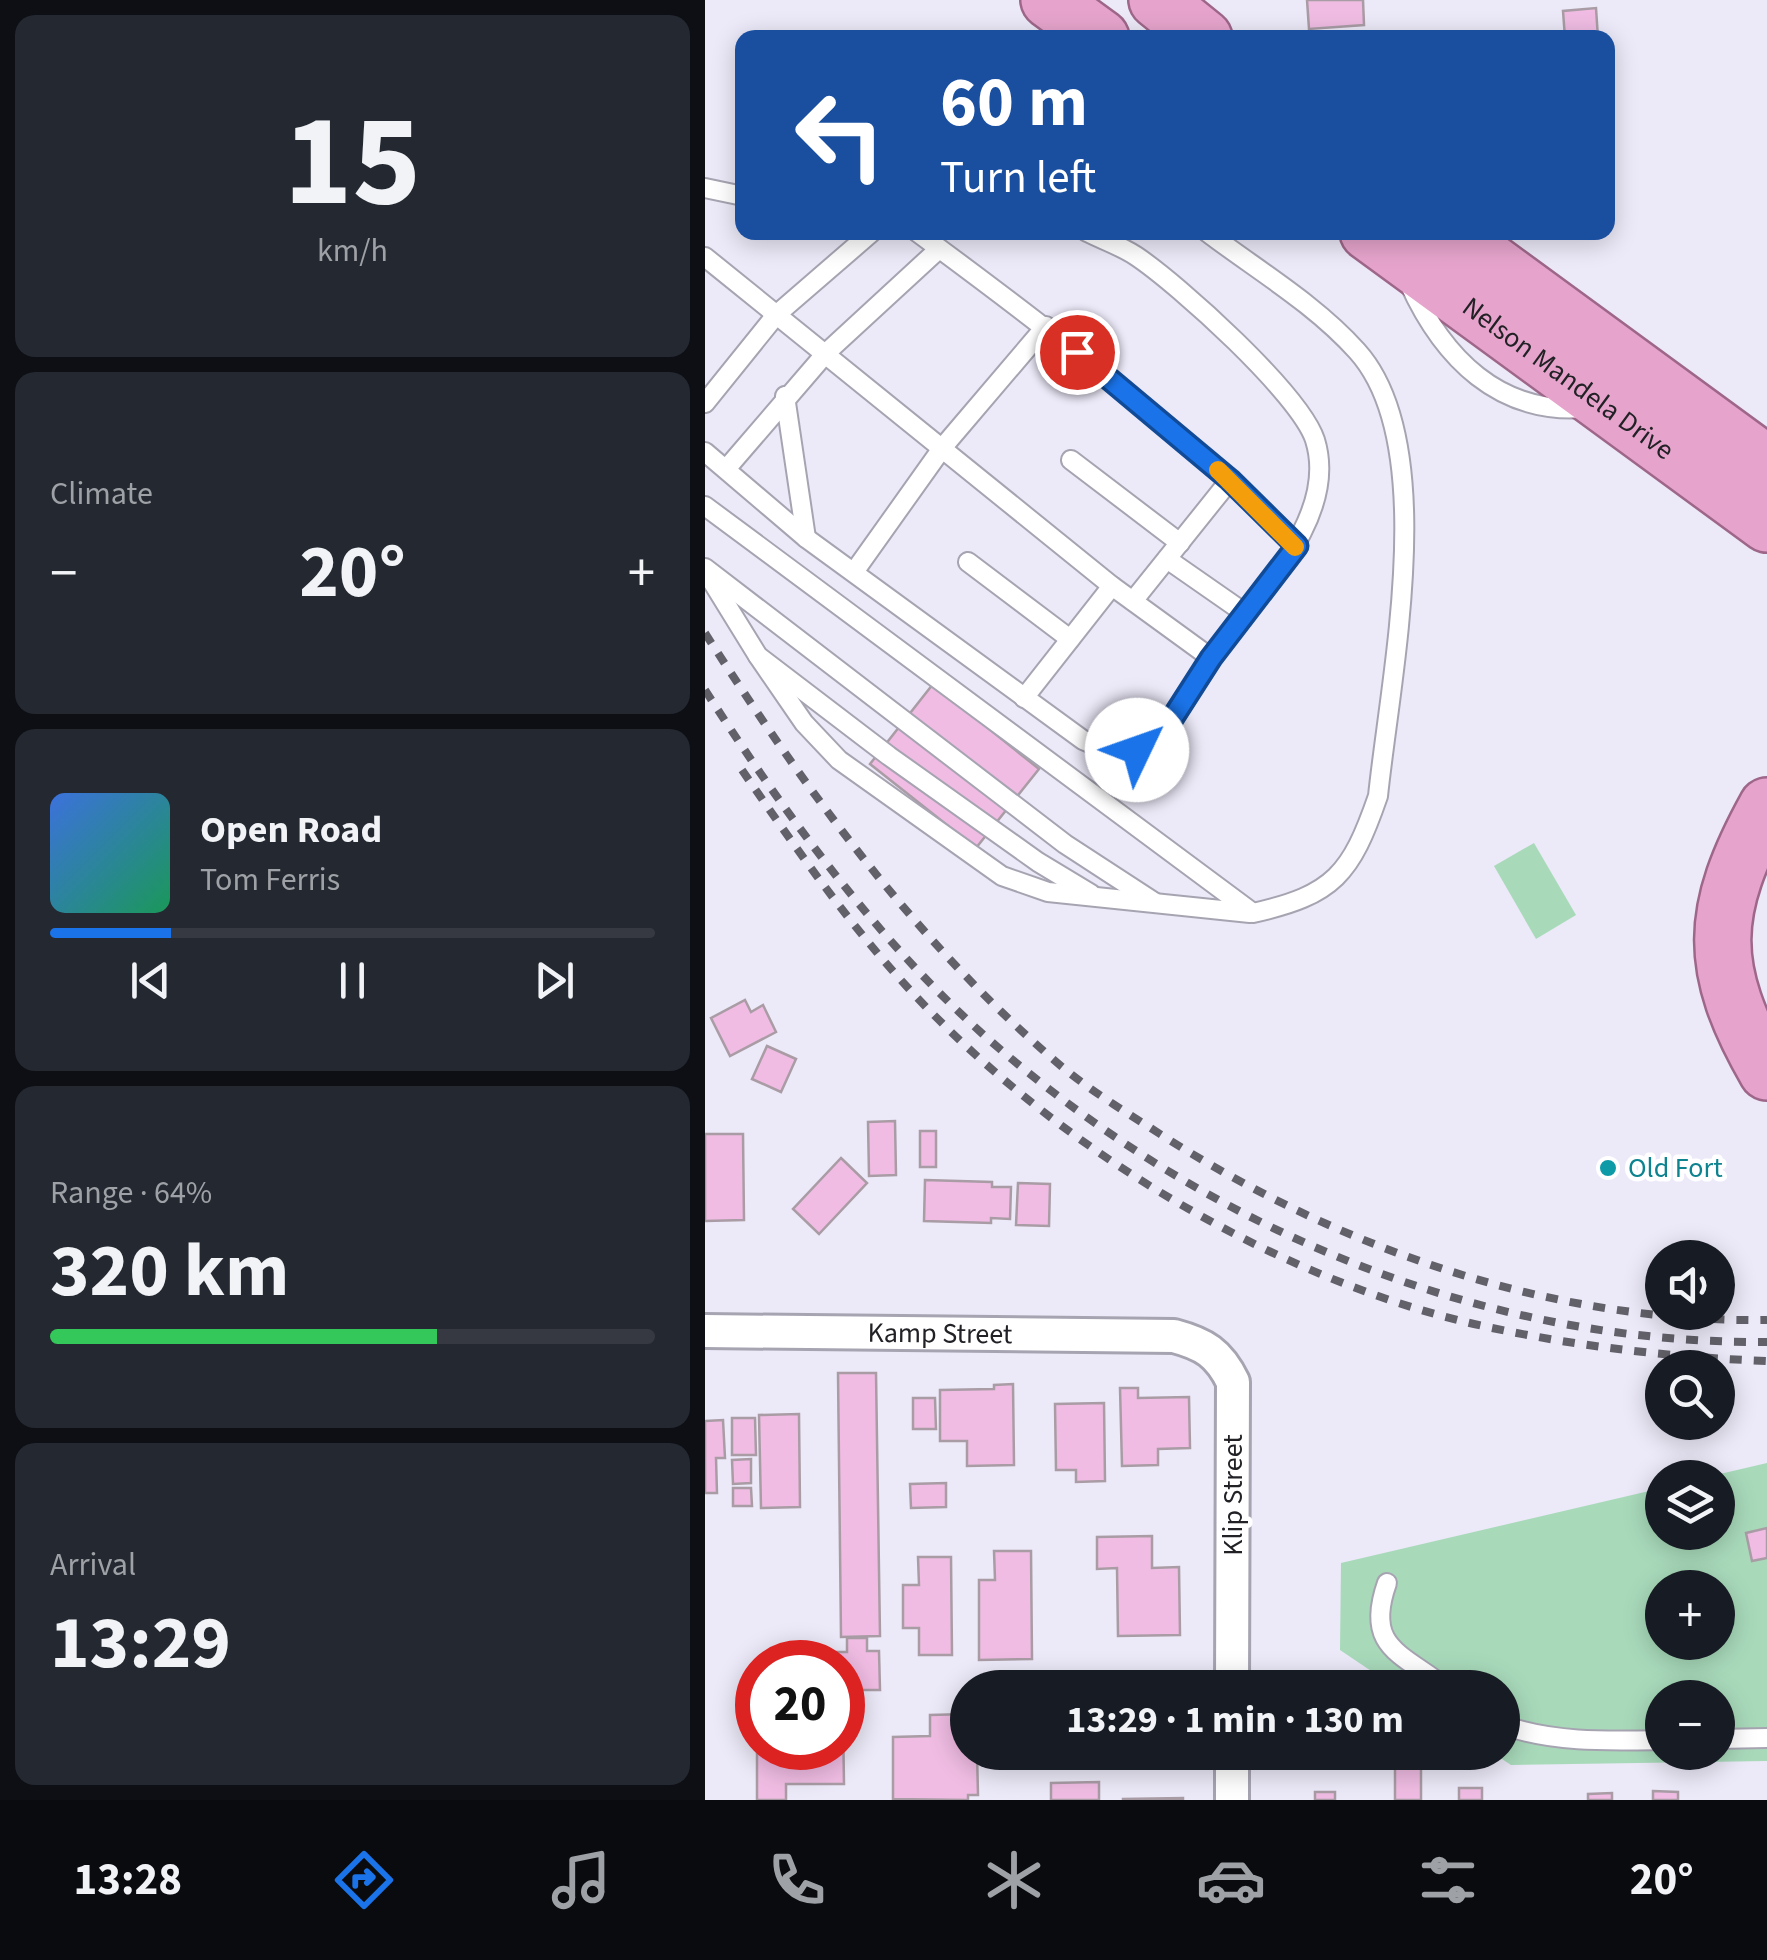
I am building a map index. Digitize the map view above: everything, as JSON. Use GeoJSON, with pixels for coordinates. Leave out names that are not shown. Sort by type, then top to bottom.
{"type":"FeatureCollection","features":[{"type":"Feature","properties":{"kind":"highway"},"geometry":{"type":"LineString","coordinates":[[1049,0],[1090,30]]}},
{"type":"Feature","properties":{"kind":"highway"},"geometry":{"type":"LineString","coordinates":[[1157,0],[1194,30]]}},
{"type":"Feature","properties":{"kind":"highway","name":"Nelson Mandela Drive"},"geometry":{"type":"LineString","coordinates":[[1460,240],[1521,289],[1767,464]]}},
{"type":"Feature","properties":{"kind":"highway","name":"Nelson Mandela Drive"},"geometry":{"type":"LineString","coordinates":[[1382,242],[1767,524]]}},
{"type":"Feature","properties":{"kind":"highway"},"geometry":{"type":"LineString","coordinates":[[1767,806],[1727,890],[1721,938],[1727,986],[1741,1027],[1767,1072]]}},
{"type":"Feature","properties":{"kind":"street","name":"Kamp Street"},"geometry":{"type":"LineString","coordinates":[[705,1332],[1174,1336]]}},
{"type":"Feature","properties":{"kind":"street","name":"Klip Street"},"geometry":{"type":"LineString","coordinates":[[1174,1336],[1200,1343],[1222,1360],[1233,1382],[1232,1670]]}},
{"type":"Feature","properties":{"kind":"street"},"geometry":{"type":"LineString","coordinates":[[1232,1770],[1232,1800]]}},
{"type":"Feature","properties":{"kind":"lane"},"geometry":{"type":"LineString","coordinates":[[705,188],[735,194]]}},
{"type":"Feature","properties":{"kind":"lane"},"geometry":{"type":"LineString","coordinates":[[705,403],[776,315],[864,240]]}},
{"type":"Feature","properties":{"kind":"lane"},"geometry":{"type":"LineString","coordinates":[[927,240],[1046,326],[1230,480],[1297,546]]}},
{"type":"Feature","properties":{"kind":"lane"},"geometry":{"type":"LineString","coordinates":[[705,452],[806,538],[1083,740],[1106,750],[1137,750],[1161,736],[1211,658],[1297,546],[1319,483],[1316,442],[1301,410],[1271,376],[1135,255],[1104,240]]}},
{"type":"Feature","properties":{"kind":"lane"},"geometry":{"type":"LineString","coordinates":[[705,570],[803,723],[839,760],[884,795],[1002,876],[1048,892],[1159,905],[1253,913],[1304,902],[1338,878],[1363,838],[1377,796],[1407,522],[1402,452],[1387,396],[1359,352],[1321,318],[1218,240]]}},
{"type":"Feature","properties":{"kind":"lane"},"geometry":{"type":"LineString","coordinates":[[727,468],[785,396],[939,249]]}},
{"type":"Feature","properties":{"kind":"lane"},"geometry":{"type":"LineString","coordinates":[[705,258],[1112,586],[1211,658]]}},
{"type":"Feature","properties":{"kind":"lane"},"geometry":{"type":"LineString","coordinates":[[854,572],[943,447],[1046,326]]}},
{"type":"Feature","properties":{"kind":"lane"},"geometry":{"type":"LineString","coordinates":[[785,396],[806,538]]}},
{"type":"Feature","properties":{"kind":"lane"},"geometry":{"type":"LineString","coordinates":[[1071,460],[1180,543]]}},
{"type":"Feature","properties":{"kind":"lane"},"geometry":{"type":"LineString","coordinates":[[1133,601],[1230,480]]}},
{"type":"Feature","properties":{"kind":"lane"},"geometry":{"type":"LineString","coordinates":[[705,506],[1253,913]]}},
{"type":"Feature","properties":{"kind":"lane"},"geometry":{"type":"LineString","coordinates":[[1167,559],[1246,614]]}},
{"type":"Feature","properties":{"kind":"lane"},"geometry":{"type":"LineString","coordinates":[[968,562],[1071,639]]}},
{"type":"Feature","properties":{"kind":"lane"},"geometry":{"type":"LineString","coordinates":[[705,570],[1065,844],[1159,905]]}},
{"type":"Feature","properties":{"kind":"lane"},"geometry":{"type":"LineString","coordinates":[[1025,698],[1112,586]]}},
{"type":"Feature","properties":{"kind":"lane"},"geometry":{"type":"LineString","coordinates":[[758,656],[903,767],[1038,862],[1099,899]]}},
{"type":"Feature","properties":{"kind":"lane"},"geometry":{"type":"LineString","coordinates":[[1387,1583],[1377,1609],[1381,1634],[1390,1649],[1420,1670]]}},
{"type":"Feature","properties":{"kind":"lane"},"geometry":{"type":"LineString","coordinates":[[1520,1729],[1572,1740],[1645,1740]]}},
{"type":"Feature","properties":{"kind":"lane"},"geometry":{"type":"LineString","coordinates":[[1735,1739],[1767,1738]]}},
{"type":"Feature","properties":{"kind":"green space"},"geometry":{"type":"Polygon","coordinates":[[[1534,843],[1576,915],[1536,939],[1494,866],[1534,843]]]}},
{"type":"Feature","properties":{"kind":"green space"},"geometry":{"type":"Polygon","coordinates":[[[1767,1463],[1767,1761],[1735,1762],[1735,1680],[1645,1680],[1645,1763],[1520,1765],[1520,1670],[1370,1670],[1340,1650],[1341,1563],[1645,1492],[1645,1550],[1735,1550],[1735,1470],[1767,1463]]]}},
{"type":"Feature","properties":{"kind":"building"},"geometry":{"type":"Polygon","coordinates":[[[1307,0],[1363,0],[1364,25],[1309,29],[1307,0]]]}},
{"type":"Feature","properties":{"kind":"building"},"geometry":{"type":"Polygon","coordinates":[[[1596,8],[1597,30],[1564,30],[1563,11],[1596,8]]]}},
{"type":"Feature","properties":{"kind":"building"},"geometry":{"type":"Polygon","coordinates":[[[933,684],[1039,769],[976,848],[870,764],[933,684]]]}},
{"type":"Feature","properties":{"kind":"building"},"geometry":{"type":"Polygon","coordinates":[[[745,1000],[751,1012],[763,1005],[776,1032],[730,1056],[711,1018],[745,1000]]]}},
{"type":"Feature","properties":{"kind":"building"},"geometry":{"type":"Polygon","coordinates":[[[767,1046],[796,1059],[781,1092],[752,1079],[767,1046]]]}},
{"type":"Feature","properties":{"kind":"building"},"geometry":{"type":"Polygon","coordinates":[[[895,1121],[896,1175],[869,1176],[868,1122],[895,1121]]]}},
{"type":"Feature","properties":{"kind":"building"},"geometry":{"type":"Polygon","coordinates":[[[920,1131],[936,1131],[936,1167],[920,1167],[920,1131]]]}},
{"type":"Feature","properties":{"kind":"building"},"geometry":{"type":"Polygon","coordinates":[[[705,1134],[743,1134],[744,1220],[705,1221],[705,1134]]]}},
{"type":"Feature","properties":{"kind":"building"},"geometry":{"type":"Polygon","coordinates":[[[841,1158],[867,1183],[819,1234],[793,1209],[841,1158]]]}},
{"type":"Feature","properties":{"kind":"building"},"geometry":{"type":"Polygon","coordinates":[[[925,1180],[992,1182],[992,1187],[1011,1187],[1010,1219],[991,1218],[991,1223],[924,1221],[925,1180]]]}},
{"type":"Feature","properties":{"kind":"building"},"geometry":{"type":"Polygon","coordinates":[[[1018,1183],[1050,1184],[1049,1226],[1016,1225],[1018,1183]]]}},
{"type":"Feature","properties":{"kind":"building"},"geometry":{"type":"Polygon","coordinates":[[[838,1373],[876,1373],[880,1636],[841,1637],[838,1373]]]}},
{"type":"Feature","properties":{"kind":"building"},"geometry":{"type":"Polygon","coordinates":[[[1013,1384],[1014,1465],[967,1466],[967,1441],[940,1441],[940,1390],[994,1389],[994,1385],[1013,1384]]]}},
{"type":"Feature","properties":{"kind":"building"},"geometry":{"type":"Polygon","coordinates":[[[1120,1388],[1138,1388],[1138,1398],[1189,1397],[1190,1448],[1158,1449],[1158,1465],[1122,1466],[1120,1388]]]}},
{"type":"Feature","properties":{"kind":"building"},"geometry":{"type":"Polygon","coordinates":[[[913,1398],[935,1398],[936,1429],[913,1429],[913,1398]]]}},
{"type":"Feature","properties":{"kind":"building"},"geometry":{"type":"Polygon","coordinates":[[[1104,1403],[1105,1481],[1076,1482],[1076,1470],[1056,1470],[1055,1404],[1104,1403]]]}},
{"type":"Feature","properties":{"kind":"building"},"geometry":{"type":"Polygon","coordinates":[[[799,1414],[800,1507],[761,1508],[759,1415],[799,1414]]]}},
{"type":"Feature","properties":{"kind":"building"},"geometry":{"type":"Polygon","coordinates":[[[732,1418],[755,1418],[756,1455],[732,1455],[732,1418]]]}},
{"type":"Feature","properties":{"kind":"building"},"geometry":{"type":"Polygon","coordinates":[[[723,1420],[725,1458],[716,1458],[717,1493],[705,1493],[705,1421],[723,1420]]]}},
{"type":"Feature","properties":{"kind":"building"},"geometry":{"type":"Polygon","coordinates":[[[751,1459],[751,1483],[733,1484],[732,1460],[751,1459]]]}},
{"type":"Feature","properties":{"kind":"building"},"geometry":{"type":"Polygon","coordinates":[[[946,1483],[946,1507],[911,1508],[910,1484],[946,1483]]]}},
{"type":"Feature","properties":{"kind":"building"},"geometry":{"type":"Polygon","coordinates":[[[733,1488],[751,1488],[752,1506],[733,1506],[733,1488]]]}},
{"type":"Feature","properties":{"kind":"building"},"geometry":{"type":"Polygon","coordinates":[[[1767,1528],[1767,1558],[1752,1561],[1746,1533],[1767,1528]]]}},
{"type":"Feature","properties":{"kind":"building"},"geometry":{"type":"Polygon","coordinates":[[[1152,1536],[1152,1568],[1179,1567],[1180,1635],[1118,1636],[1117,1568],[1097,1569],[1097,1537],[1152,1536]]]}},
{"type":"Feature","properties":{"kind":"building"},"geometry":{"type":"Polygon","coordinates":[[[994,1551],[1031,1551],[1032,1659],[979,1660],[979,1580],[995,1580],[994,1551]]]}},
{"type":"Feature","properties":{"kind":"building"},"geometry":{"type":"Polygon","coordinates":[[[918,1557],[951,1557],[952,1655],[919,1655],[919,1628],[903,1628],[903,1585],[919,1585],[918,1557]]]}},
{"type":"Feature","properties":{"kind":"building"},"geometry":{"type":"Polygon","coordinates":[[[847,1638],[867,1638],[867,1651],[879,1651],[880,1690],[865,1690],[865,1640],[847,1638]]]}},
{"type":"Feature","properties":{"kind":"building"},"geometry":{"type":"Polygon","coordinates":[[[950,1714],[950,1770],[977,1770],[978,1795],[968,1795],[968,1800],[893,1799],[893,1737],[930,1736],[930,1715],[950,1714]]]}},
{"type":"Feature","properties":{"kind":"building"},"geometry":{"type":"Polygon","coordinates":[[[757,1770],[844,1770],[844,1784],[786,1784],[786,1800],[757,1800],[757,1770]]]}},
{"type":"Feature","properties":{"kind":"building"},"geometry":{"type":"Polygon","coordinates":[[[1395,1770],[1421,1770],[1421,1800],[1395,1800],[1395,1770]]]}},
{"type":"Feature","properties":{"kind":"building"},"geometry":{"type":"Polygon","coordinates":[[[1099,1782],[1099,1800],[1051,1800],[1051,1783],[1099,1782]]]}},
{"type":"Feature","properties":{"kind":"building"},"geometry":{"type":"Polygon","coordinates":[[[1459,1788],[1482,1788],[1482,1800],[1459,1800],[1459,1788]]]}},
{"type":"Feature","properties":{"kind":"building"},"geometry":{"type":"Polygon","coordinates":[[[1653,1791],[1678,1792],[1678,1800],[1653,1800],[1653,1791]]]}},
{"type":"Feature","properties":{"kind":"building"},"geometry":{"type":"Polygon","coordinates":[[[1315,1792],[1335,1792],[1335,1800],[1315,1800],[1315,1792]]]}},
{"type":"Feature","properties":{"kind":"building"},"geometry":{"type":"Polygon","coordinates":[[[1612,1793],[1612,1800],[1588,1800],[1588,1794],[1612,1793]]]}},
{"type":"Feature","properties":{"kind":"building"},"geometry":{"type":"Polygon","coordinates":[[[1123,1799],[1183,1800],[1123,1800],[1123,1799]]]}},
{"type":"Feature","properties":{"kind":"railway"},"geometry":{"type":"LineString","coordinates":[[705,633],[822,804],[908,912],[1003,1013],[1066,1070],[1119,1108],[1229,1175],[1301,1212],[1450,1271],[1528,1293],[1607,1308],[1687,1318],[1767,1320]]}},
{"type":"Feature","properties":{"kind":"railway"},"geometry":{"type":"LineString","coordinates":[[705,690],[804,834],[917,970],[1001,1050],[1084,1115],[1171,1173],[1263,1223],[1358,1265],[1457,1298],[1558,1323],[1662,1337],[1767,1342]]}},
{"type":"Feature","properties":{"kind":"railway"},"geometry":{"type":"LineString","coordinates":[[742,770],[859,931],[939,1020],[1054,1120],[1186,1208],[1328,1277],[1401,1304],[1474,1324],[1620,1349],[1767,1361]]}},
{"type":"Feature","properties":{"kind":"slow traffic"},"geometry":{"type":"LineString","coordinates":[[1218,470],[1295,547]]}},
{"type":"Feature","properties":{"kind":"place","name":"Old Fort"},"geometry":{"type":"Point","coordinates":[1608,1168]}},
{"type":"Feature","properties":{"kind":"route"},"geometry":{"type":"LineString","coordinates":[[1077,352],[1230,480],[1297,546],[1211,658],[1161,736],[1137,750]]}}]}
